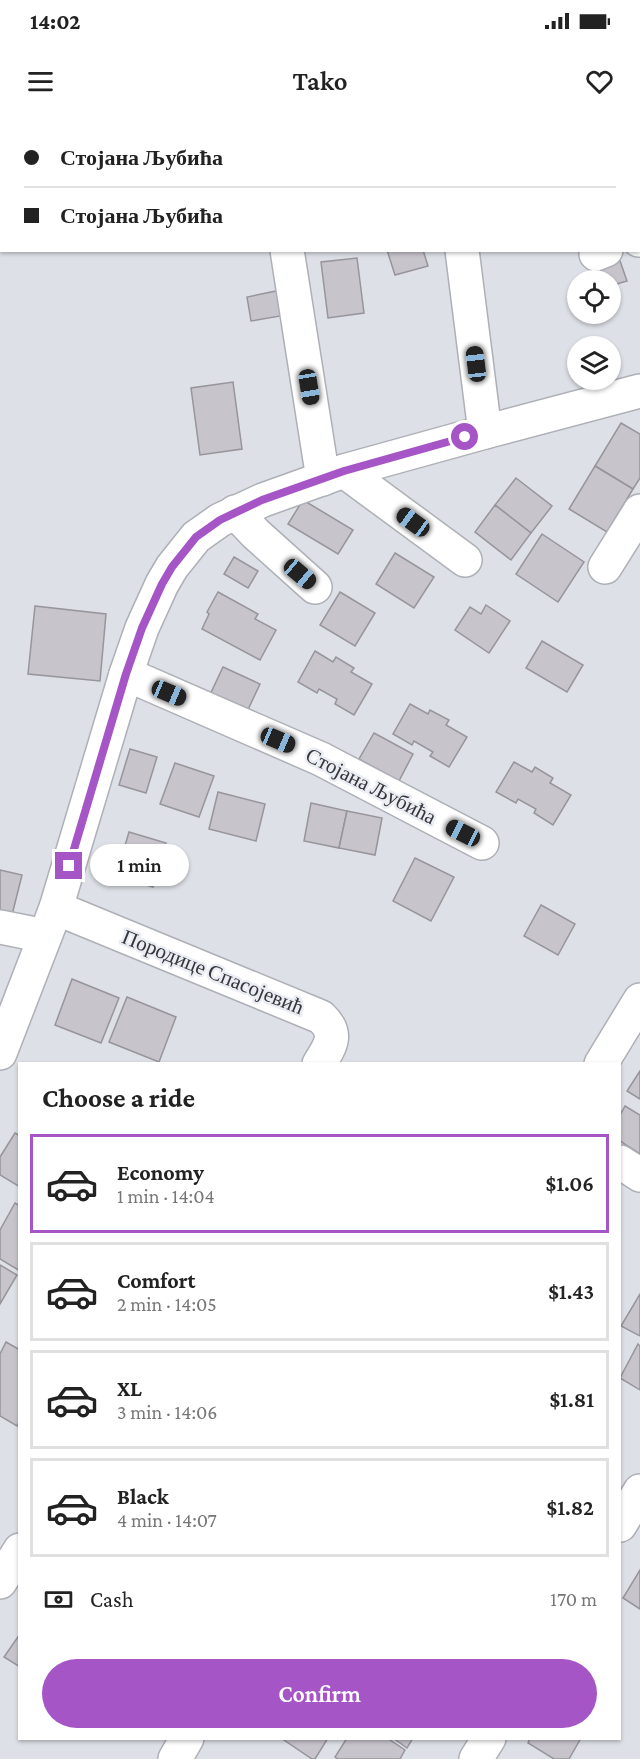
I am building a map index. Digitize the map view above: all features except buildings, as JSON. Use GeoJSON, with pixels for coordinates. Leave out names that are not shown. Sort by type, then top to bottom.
{"type":"FeatureCollection","features":[{"type":"Feature","properties":{"kind":"street"},"geometry":{"type":"LineString","coordinates":[[287,252],[334,475],[465,560]]}},
{"type":"Feature","properties":{"kind":"street"},"geometry":{"type":"LineString","coordinates":[[462,252],[485,432]]}},
{"type":"Feature","properties":{"kind":"street"},"geometry":{"type":"LineString","coordinates":[[0,1053],[51,922],[126,674],[153,601],[172,567],[187,547],[202,532],[235,512],[334,475],[640,391]]}},
{"type":"Feature","properties":{"kind":"street"},"geometry":{"type":"LineString","coordinates":[[605,567],[640,511]]}},
{"type":"Feature","properties":{"kind":"street"},"geometry":{"type":"LineString","coordinates":[[235,512],[263,541],[315,587]]}},
{"type":"Feature","properties":{"kind":"street","name":"Стојана Љубића"},"geometry":{"type":"LineString","coordinates":[[126,674],[321,759],[482,843]]}},
{"type":"Feature","properties":{"kind":"street"},"geometry":{"type":"LineString","coordinates":[[0,927],[15,928],[51,922]]}},
{"type":"Feature","properties":{"kind":"street","name":"Породице Спасојевић"},"geometry":{"type":"LineString","coordinates":[[51,922],[321,1017],[330,1028],[332,1037],[320,1062]]}},
{"type":"Feature","properties":{"kind":"street"},"geometry":{"type":"LineString","coordinates":[[603,1062],[640,1000]]}},
{"type":"Feature","properties":{"kind":"street"},"geometry":{"type":"LineString","coordinates":[[621,1163],[640,1175]]}},
{"type":"Feature","properties":{"kind":"street"},"geometry":{"type":"LineString","coordinates":[[621,1523],[640,1491]]}},
{"type":"Feature","properties":{"kind":"street"},"geometry":{"type":"LineString","coordinates":[[0,1582],[18,1553]]}},
{"type":"Feature","properties":{"kind":"street"},"geometry":{"type":"LineString","coordinates":[[175,1759],[186,1740]]}},
{"type":"Feature","properties":{"kind":"street"},"geometry":{"type":"LineString","coordinates":[[476,1759],[488,1740]]}},
{"type":"Feature","properties":{"kind":"route"},"geometry":{"type":"LineString","coordinates":[[69,866],[126,674],[142,628],[153,601],[172,567],[196,537],[208,526],[262,500],[344,471],[465,437]]}}]}
